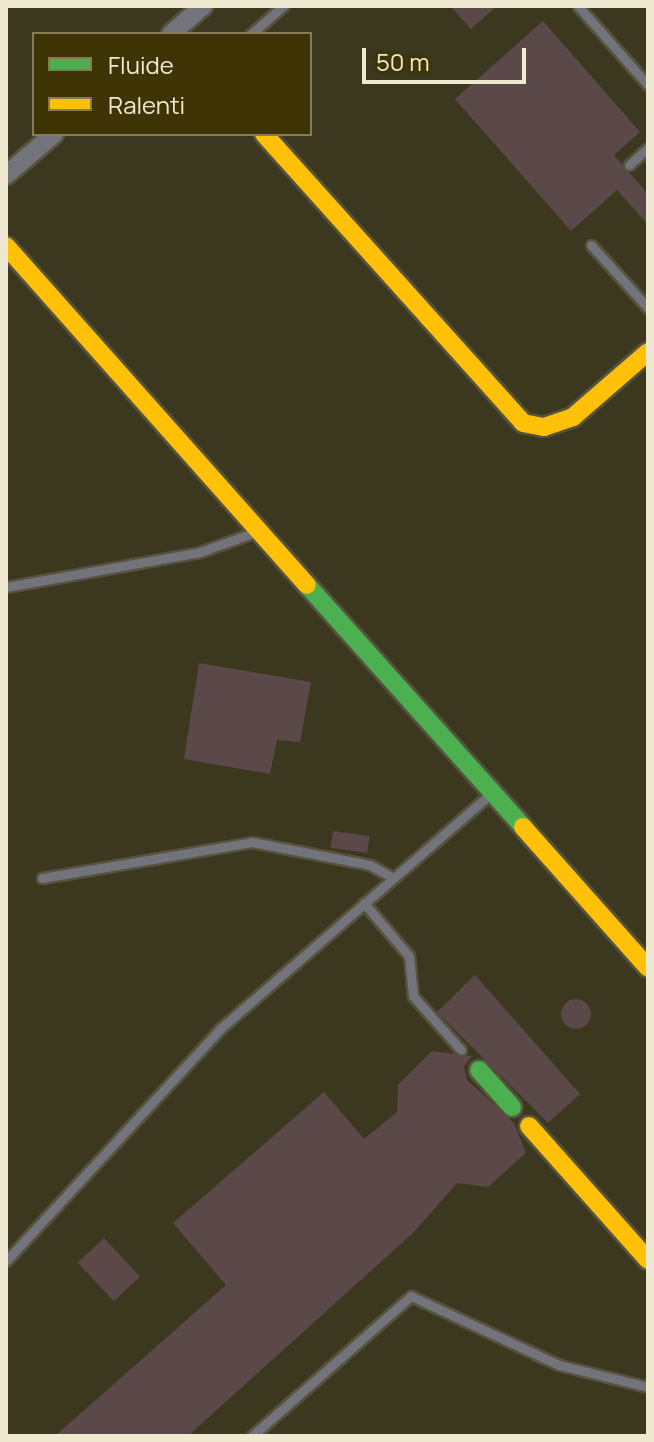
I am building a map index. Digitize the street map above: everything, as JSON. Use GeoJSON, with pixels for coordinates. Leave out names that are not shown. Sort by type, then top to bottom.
{"type":"FeatureCollection","features":[{"type":"Feature","properties":{"kind":"street"},"geometry":{"type":"LineString","coordinates":[[174,32],[193,9]]}},
{"type":"Feature","properties":{"kind":"street"},"geometry":{"type":"LineString","coordinates":[[6,175],[52,136]]}},
{"type":"Feature","properties":{"kind":"street"},"geometry":{"type":"LineString","coordinates":[[266,136],[523,423],[544,427],[573,417],[648,352]]}},
{"type":"Feature","properties":{"kind":"street"},"geometry":{"type":"LineString","coordinates":[[6,246],[648,968]]}},
{"type":"Feature","properties":{"kind":"street"},"geometry":{"type":"LineString","coordinates":[[479,1070],[512,1107]]}},
{"type":"Feature","properties":{"kind":"street"},"geometry":{"type":"LineString","coordinates":[[529,1126],[648,1260]]}},
{"type":"Feature","properties":{"kind":"lane"},"geometry":{"type":"LineString","coordinates":[[253,32],[283,6]]}},
{"type":"Feature","properties":{"kind":"lane"},"geometry":{"type":"LineString","coordinates":[[578,6],[648,85]]}},
{"type":"Feature","properties":{"kind":"lane"},"geometry":{"type":"LineString","coordinates":[[629,165],[648,148]]}},
{"type":"Feature","properties":{"kind":"lane"},"geometry":{"type":"LineString","coordinates":[[591,245],[648,308]]}},
{"type":"Feature","properties":{"kind":"lane"},"geometry":{"type":"LineString","coordinates":[[6,587],[209,550],[260,531]]}},
{"type":"Feature","properties":{"kind":"lane"},"geometry":{"type":"LineString","coordinates":[[6,1261],[211,1038],[492,792]]}},
{"type":"Feature","properties":{"kind":"lane"},"geometry":{"type":"LineString","coordinates":[[42,878],[252,842],[370,865],[393,878]]}},
{"type":"Feature","properties":{"kind":"lane"},"geometry":{"type":"LineString","coordinates":[[364,903],[409,956],[413,996],[461,1050]]}},
{"type":"Feature","properties":{"kind":"lane"},"geometry":{"type":"LineString","coordinates":[[252,1436],[411,1296],[559,1365],[648,1387]]}},
{"type":"Feature","properties":{"kind":"building"},"geometry":{"type":"Polygon","coordinates":[[[450,6],[497,6],[471,29],[450,6]]]}},
{"type":"Feature","properties":{"kind":"building"},"geometry":{"type":"Polygon","coordinates":[[[543,21],[640,132],[614,155],[648,194],[648,225],[617,190],[571,231],[455,99],[543,21]]]}},
{"type":"Feature","properties":{"kind":"building"},"geometry":{"type":"Polygon","coordinates":[[[199,663],[311,682],[300,742],[277,740],[270,774],[184,759],[199,663]]]}},
{"type":"Feature","properties":{"kind":"building"},"geometry":{"type":"Polygon","coordinates":[[[333,831],[370,836],[367,853],[331,848],[333,831]]]}},
{"type":"Feature","properties":{"kind":"building"},"geometry":{"type":"Polygon","coordinates":[[[475,975],[580,1094],[548,1123],[437,1012],[475,975]]]}},
{"type":"Feature","properties":{"kind":"building"},"geometry":{"type":"Polygon","coordinates":[[[576,999],[582,1000],[590,1008],[590,1020],[582,1028],[576,1029],[570,1028],[562,1020],[561,1014],[562,1008],[570,1000],[576,999]]]}},
{"type":"Feature","properties":{"kind":"building"},"geometry":{"type":"Polygon","coordinates":[[[432,1051],[472,1056],[464,1066],[467,1080],[514,1123],[526,1153],[488,1187],[457,1183],[414,1232],[188,1436],[55,1436],[226,1285],[173,1223],[324,1092],[364,1139],[397,1112],[398,1085],[432,1051]]]}},
{"type":"Feature","properties":{"kind":"building"},"geometry":{"type":"Polygon","coordinates":[[[104,1238],[140,1277],[114,1301],[78,1263],[104,1238]]]}},
{"type":"Feature","properties":{"kind":"traffic: fast"},"geometry":{"type":"LineString","coordinates":[[307,585],[523,827]]}},
{"type":"Feature","properties":{"kind":"traffic: fast"},"geometry":{"type":"LineString","coordinates":[[479,1070],[512,1107]]}},
{"type":"Feature","properties":{"kind":"traffic: slow"},"geometry":{"type":"LineString","coordinates":[[266,136],[523,423],[544,427],[573,417],[648,352]]}},
{"type":"Feature","properties":{"kind":"traffic: slow"},"geometry":{"type":"LineString","coordinates":[[6,246],[307,585]]}},
{"type":"Feature","properties":{"kind":"traffic: slow"},"geometry":{"type":"LineString","coordinates":[[523,827],[648,968]]}},
{"type":"Feature","properties":{"kind":"traffic: slow"},"geometry":{"type":"LineString","coordinates":[[529,1126],[648,1260]]}}]}
